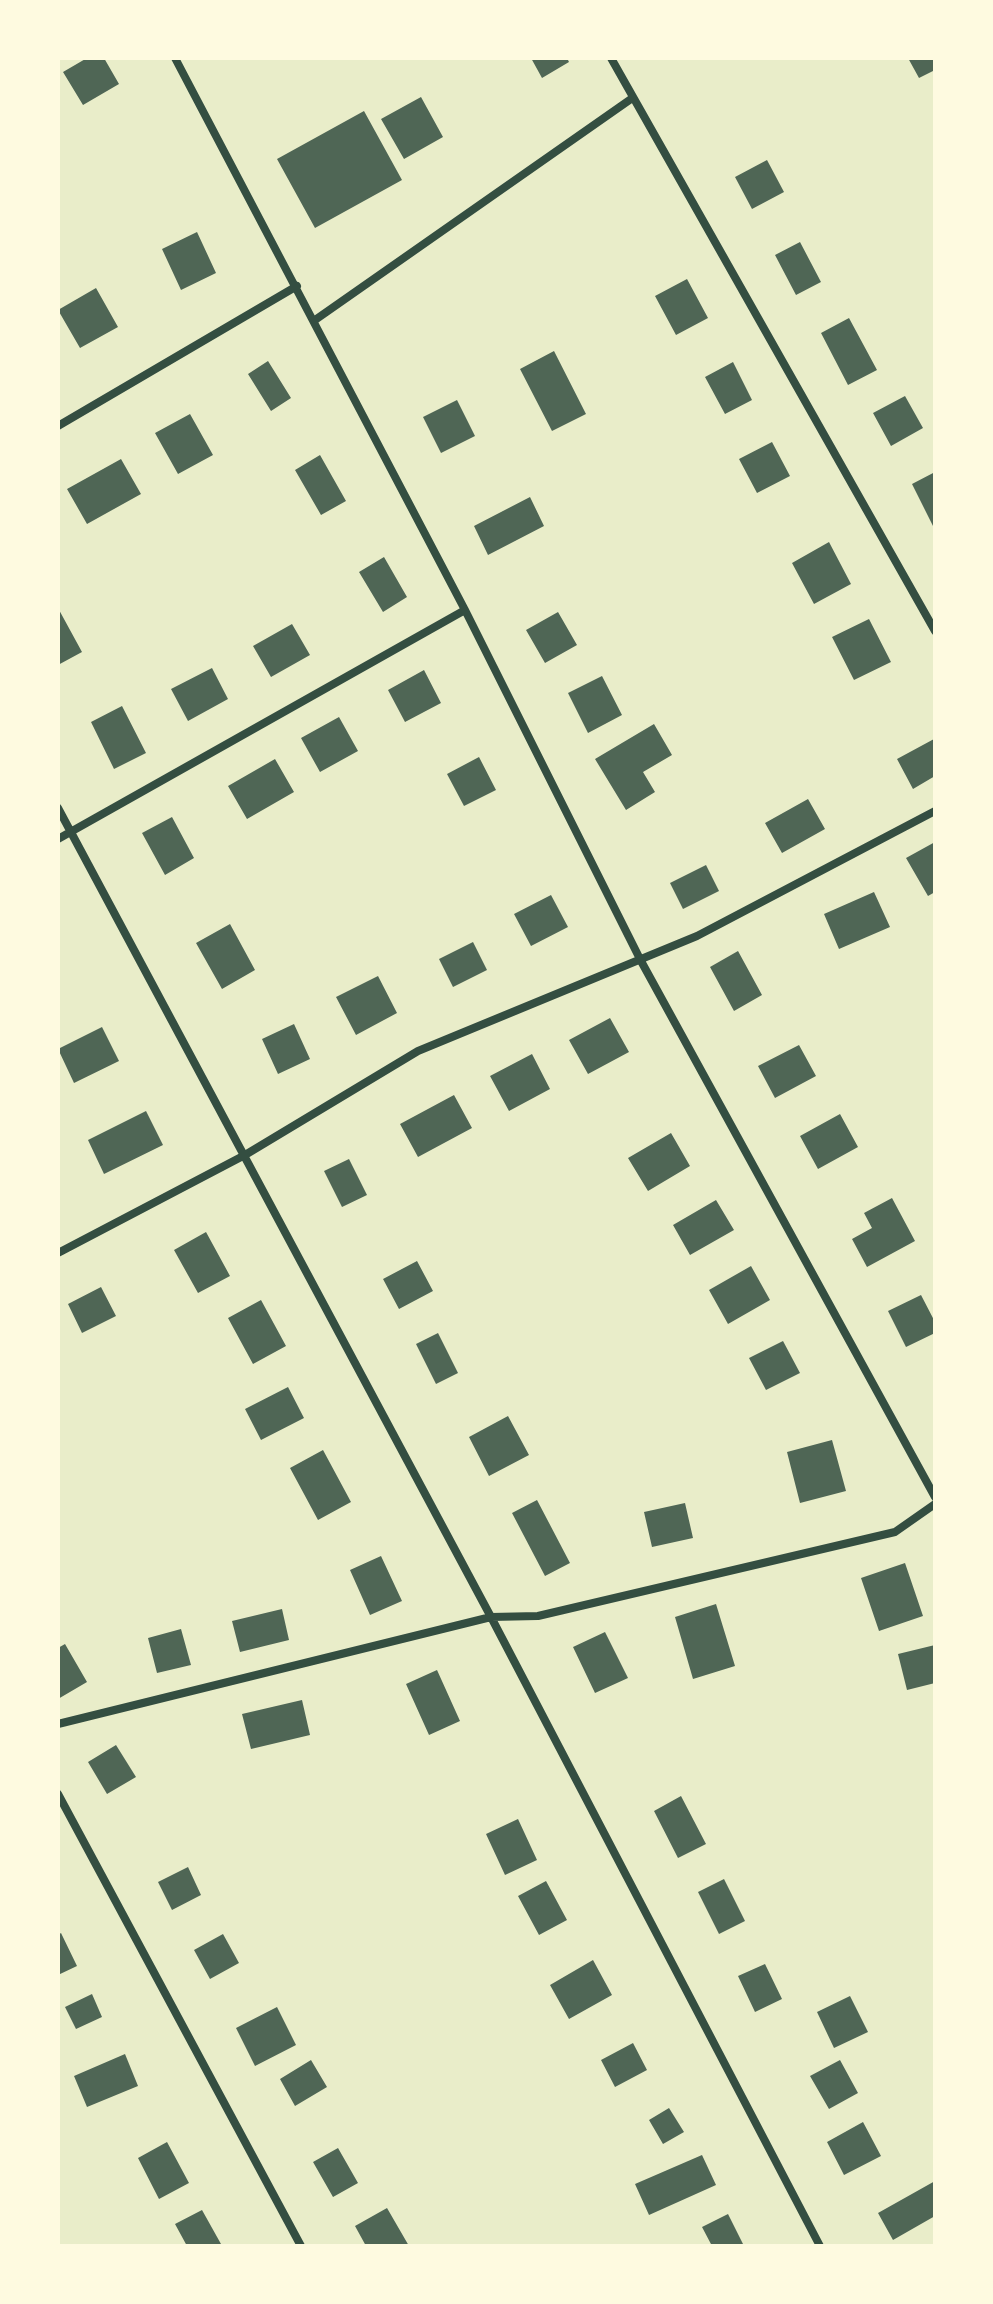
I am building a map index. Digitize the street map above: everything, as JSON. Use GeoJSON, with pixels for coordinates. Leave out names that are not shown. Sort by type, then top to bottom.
{"type":"FeatureCollection","features":[{"type":"Feature","properties":{"kind":"street"},"geometry":{"type":"LineString","coordinates":[[175,58],[465,610],[641,961],[935,1497]]}},
{"type":"Feature","properties":{"kind":"street"},"geometry":{"type":"LineString","coordinates":[[611,58],[631,99],[935,631]]}},
{"type":"Feature","properties":{"kind":"street"},"geometry":{"type":"LineString","coordinates":[[315,320],[631,99]]}},
{"type":"Feature","properties":{"kind":"street"},"geometry":{"type":"LineString","coordinates":[[58,426],[297,286]]}},
{"type":"Feature","properties":{"kind":"street"},"geometry":{"type":"LineString","coordinates":[[58,839],[465,610]]}},
{"type":"Feature","properties":{"kind":"street"},"geometry":{"type":"LineString","coordinates":[[58,808],[491,1617],[820,2246]]}},
{"type":"Feature","properties":{"kind":"street"},"geometry":{"type":"LineString","coordinates":[[58,1253],[245,1155],[418,1051],[697,936],[935,811]]}},
{"type":"Feature","properties":{"kind":"street"},"geometry":{"type":"LineString","coordinates":[[58,1724],[491,1617],[538,1616],[895,1532],[935,1504]]}},
{"type":"Feature","properties":{"kind":"street"},"geometry":{"type":"LineString","coordinates":[[58,1794],[301,2246]]}},
{"type":"Feature","properties":{"kind":"building"},"geometry":{"type":"Polygon","coordinates":[[[87,58],[104,58],[119,84],[83,105],[63,72],[87,58]]]}},
{"type":"Feature","properties":{"kind":"building"},"geometry":{"type":"Polygon","coordinates":[[[531,58],[567,58],[569,62],[542,78],[531,58]]]}},
{"type":"Feature","properties":{"kind":"building"},"geometry":{"type":"Polygon","coordinates":[[[908,58],[935,58],[935,70],[919,78],[908,58]]]}},
{"type":"Feature","properties":{"kind":"building"},"geometry":{"type":"Polygon","coordinates":[[[421,97],[443,137],[404,159],[381,119],[421,97]]]}},
{"type":"Feature","properties":{"kind":"building"},"geometry":{"type":"Polygon","coordinates":[[[364,111],[402,180],[315,228],[277,159],[364,111]]]}},
{"type":"Feature","properties":{"kind":"building"},"geometry":{"type":"Polygon","coordinates":[[[767,160],[784,192],[752,209],[735,177],[767,160]]]}},
{"type":"Feature","properties":{"kind":"building"},"geometry":{"type":"Polygon","coordinates":[[[197,232],[216,273],[181,290],[162,249],[197,232]]]}},
{"type":"Feature","properties":{"kind":"building"},"geometry":{"type":"Polygon","coordinates":[[[800,242],[821,282],[796,295],[775,255],[800,242]]]}},
{"type":"Feature","properties":{"kind":"building"},"geometry":{"type":"Polygon","coordinates":[[[687,279],[708,318],[676,335],[655,296],[687,279]]]}},
{"type":"Feature","properties":{"kind":"building"},"geometry":{"type":"Polygon","coordinates":[[[96,288],[118,327],[80,348],[58,310],[96,288]]]}},
{"type":"Feature","properties":{"kind":"building"},"geometry":{"type":"Polygon","coordinates":[[[849,318],[877,370],[848,385],[821,333],[849,318]]]}},
{"type":"Feature","properties":{"kind":"building"},"geometry":{"type":"Polygon","coordinates":[[[554,351],[586,414],[552,431],[520,369],[554,351]]]}},
{"type":"Feature","properties":{"kind":"building"},"geometry":{"type":"Polygon","coordinates":[[[268,361],[291,398],[271,411],[248,374],[268,361]]]}},
{"type":"Feature","properties":{"kind":"building"},"geometry":{"type":"Polygon","coordinates":[[[733,362],[752,400],[725,414],[705,377],[733,362]]]}},
{"type":"Feature","properties":{"kind":"building"},"geometry":{"type":"Polygon","coordinates":[[[905,396],[923,428],[891,446],[873,413],[905,396]]]}},
{"type":"Feature","properties":{"kind":"building"},"geometry":{"type":"Polygon","coordinates":[[[457,400],[475,436],[441,453],[423,417],[457,400]]]}},
{"type":"Feature","properties":{"kind":"building"},"geometry":{"type":"Polygon","coordinates":[[[190,414],[213,455],[178,474],[155,433],[190,414]]]}},
{"type":"Feature","properties":{"kind":"building"},"geometry":{"type":"Polygon","coordinates":[[[772,442],[790,476],[757,493],[739,459],[772,442]]]}},
{"type":"Feature","properties":{"kind":"building"},"geometry":{"type":"Polygon","coordinates":[[[320,455],[346,501],[321,515],[295,470],[320,455]]]}},
{"type":"Feature","properties":{"kind":"building"},"geometry":{"type":"Polygon","coordinates":[[[121,459],[141,494],[87,524],[67,489],[121,459]]]}},
{"type":"Feature","properties":{"kind":"building"},"geometry":{"type":"Polygon","coordinates":[[[935,472],[935,530],[912,484],[935,472]]]}},
{"type":"Feature","properties":{"kind":"building"},"geometry":{"type":"Polygon","coordinates":[[[530,497],[544,526],[488,555],[474,526],[530,497]]]}},
{"type":"Feature","properties":{"kind":"building"},"geometry":{"type":"Polygon","coordinates":[[[829,542],[851,584],[814,604],[792,563],[829,542]]]}},
{"type":"Feature","properties":{"kind":"building"},"geometry":{"type":"Polygon","coordinates":[[[384,557],[407,597],[383,612],[359,572],[384,557]]]}},
{"type":"Feature","properties":{"kind":"building"},"geometry":{"type":"Polygon","coordinates":[[[58,608],[82,652],[58,665],[58,608]]]}},
{"type":"Feature","properties":{"kind":"building"},"geometry":{"type":"Polygon","coordinates":[[[558,612],[577,645],[545,663],[526,630],[558,612]]]}},
{"type":"Feature","properties":{"kind":"building"},"geometry":{"type":"Polygon","coordinates":[[[869,619],[891,662],[854,680],[832,637],[869,619]]]}},
{"type":"Feature","properties":{"kind":"building"},"geometry":{"type":"Polygon","coordinates":[[[292,624],[310,655],[271,677],[253,646],[292,624]]]}},
{"type":"Feature","properties":{"kind":"building"},"geometry":{"type":"Polygon","coordinates":[[[212,668],[228,699],[188,721],[171,689],[212,668]]]}},
{"type":"Feature","properties":{"kind":"building"},"geometry":{"type":"Polygon","coordinates":[[[424,670],[441,703],[405,722],[388,690],[424,670]]]}},
{"type":"Feature","properties":{"kind":"building"},"geometry":{"type":"Polygon","coordinates":[[[602,676],[622,715],[588,733],[568,693],[602,676]]]}},
{"type":"Feature","properties":{"kind":"building"},"geometry":{"type":"Polygon","coordinates":[[[122,706],[146,753],[114,769],[91,722],[122,706]]]}},
{"type":"Feature","properties":{"kind":"building"},"geometry":{"type":"Polygon","coordinates":[[[339,717],[358,751],[320,772],[301,738],[339,717]]]}},
{"type":"Feature","properties":{"kind":"building"},"geometry":{"type":"Polygon","coordinates":[[[654,724],[672,755],[643,772],[655,792],[626,810],[595,759],[654,724]]]}},
{"type":"Feature","properties":{"kind":"building"},"geometry":{"type":"Polygon","coordinates":[[[934,739],[935,776],[913,789],[897,759],[934,739]]]}},
{"type":"Feature","properties":{"kind":"building"},"geometry":{"type":"Polygon","coordinates":[[[479,757],[496,790],[464,806],[447,774],[479,757]]]}},
{"type":"Feature","properties":{"kind":"building"},"geometry":{"type":"Polygon","coordinates":[[[275,759],[294,792],[247,819],[228,786],[275,759]]]}},
{"type":"Feature","properties":{"kind":"building"},"geometry":{"type":"Polygon","coordinates":[[[808,799],[825,829],[782,853],[765,823],[808,799]]]}},
{"type":"Feature","properties":{"kind":"building"},"geometry":{"type":"Polygon","coordinates":[[[172,817],[194,858],[165,875],[142,833],[172,817]]]}},
{"type":"Feature","properties":{"kind":"building"},"geometry":{"type":"Polygon","coordinates":[[[935,842],[935,892],[928,896],[906,858],[935,842]]]}},
{"type":"Feature","properties":{"kind":"building"},"geometry":{"type":"Polygon","coordinates":[[[706,865],[719,891],[683,909],[670,883],[706,865]]]}},
{"type":"Feature","properties":{"kind":"building"},"geometry":{"type":"Polygon","coordinates":[[[874,892],[890,927],[839,949],[824,914],[874,892]]]}},
{"type":"Feature","properties":{"kind":"building"},"geometry":{"type":"Polygon","coordinates":[[[551,895],[568,927],[531,946],[514,914],[551,895]]]}},
{"type":"Feature","properties":{"kind":"building"},"geometry":{"type":"Polygon","coordinates":[[[230,924],[255,970],[222,989],[196,943],[230,924]]]}},
{"type":"Feature","properties":{"kind":"building"},"geometry":{"type":"Polygon","coordinates":[[[473,942],[487,970],[453,987],[439,959],[473,942]]]}},
{"type":"Feature","properties":{"kind":"building"},"geometry":{"type":"Polygon","coordinates":[[[738,951],[762,995],[734,1011],[710,967],[738,951]]]}},
{"type":"Feature","properties":{"kind":"building"},"geometry":{"type":"Polygon","coordinates":[[[378,976],[397,1013],[356,1035],[336,997],[378,976]]]}},
{"type":"Feature","properties":{"kind":"building"},"geometry":{"type":"Polygon","coordinates":[[[610,1018],[629,1052],[588,1074],[569,1040],[610,1018]]]}},
{"type":"Feature","properties":{"kind":"building"},"geometry":{"type":"Polygon","coordinates":[[[294,1024],[310,1059],[278,1074],[262,1039],[294,1024]]]}},
{"type":"Feature","properties":{"kind":"building"},"geometry":{"type":"Polygon","coordinates":[[[102,1027],[119,1061],[74,1083],[58,1049],[102,1027]]]}},
{"type":"Feature","properties":{"kind":"building"},"geometry":{"type":"Polygon","coordinates":[[[799,1045],[816,1076],[775,1098],[758,1066],[799,1045]]]}},
{"type":"Feature","properties":{"kind":"building"},"geometry":{"type":"Polygon","coordinates":[[[532,1054],[550,1089],[509,1111],[490,1076],[532,1054]]]}},
{"type":"Feature","properties":{"kind":"building"},"geometry":{"type":"Polygon","coordinates":[[[454,1095],[472,1128],[418,1157],[400,1124],[454,1095]]]}},
{"type":"Feature","properties":{"kind":"building"},"geometry":{"type":"Polygon","coordinates":[[[146,1111],[163,1145],[104,1174],[88,1140],[146,1111]]]}},
{"type":"Feature","properties":{"kind":"building"},"geometry":{"type":"Polygon","coordinates":[[[840,1114],[858,1147],[818,1169],[800,1136],[840,1114]]]}},
{"type":"Feature","properties":{"kind":"building"},"geometry":{"type":"Polygon","coordinates":[[[671,1133],[690,1166],[648,1191],[628,1158],[671,1133]]]}},
{"type":"Feature","properties":{"kind":"building"},"geometry":{"type":"Polygon","coordinates":[[[349,1159],[367,1195],[342,1207],[324,1171],[349,1159]]]}},
{"type":"Feature","properties":{"kind":"building"},"geometry":{"type":"Polygon","coordinates":[[[892,1198],[915,1241],[867,1267],[852,1239],[872,1228],[864,1213],[892,1198]]]}},
{"type":"Feature","properties":{"kind":"building"},"geometry":{"type":"Polygon","coordinates":[[[716,1200],[734,1230],[690,1255],[673,1225],[716,1200]]]}},
{"type":"Feature","properties":{"kind":"building"},"geometry":{"type":"Polygon","coordinates":[[[206,1232],[230,1276],[198,1293],[174,1250],[206,1232]]]}},
{"type":"Feature","properties":{"kind":"building"},"geometry":{"type":"Polygon","coordinates":[[[417,1261],[433,1291],[399,1309],[383,1279],[417,1261]]]}},
{"type":"Feature","properties":{"kind":"building"},"geometry":{"type":"Polygon","coordinates":[[[751,1266],[770,1300],[728,1324],[709,1290],[751,1266]]]}},
{"type":"Feature","properties":{"kind":"building"},"geometry":{"type":"Polygon","coordinates":[[[101,1287],[116,1316],[82,1333],[68,1304],[101,1287]]]}},
{"type":"Feature","properties":{"kind":"building"},"geometry":{"type":"Polygon","coordinates":[[[921,1295],[935,1322],[935,1333],[906,1347],[888,1311],[921,1295]]]}},
{"type":"Feature","properties":{"kind":"building"},"geometry":{"type":"Polygon","coordinates":[[[261,1300],[286,1346],[253,1364],[228,1318],[261,1300]]]}},
{"type":"Feature","properties":{"kind":"building"},"geometry":{"type":"Polygon","coordinates":[[[438,1333],[458,1373],[436,1384],[416,1344],[438,1333]]]}},
{"type":"Feature","properties":{"kind":"building"},"geometry":{"type":"Polygon","coordinates":[[[783,1341],[800,1373],[766,1390],[749,1358],[783,1341]]]}},
{"type":"Feature","properties":{"kind":"building"},"geometry":{"type":"Polygon","coordinates":[[[288,1387],[304,1418],[261,1440],[245,1409],[288,1387]]]}},
{"type":"Feature","properties":{"kind":"building"},"geometry":{"type":"Polygon","coordinates":[[[508,1416],[529,1455],[489,1476],[469,1437],[508,1416]]]}},
{"type":"Feature","properties":{"kind":"building"},"geometry":{"type":"Polygon","coordinates":[[[832,1440],[846,1491],[800,1503],[787,1452],[832,1440]]]}},
{"type":"Feature","properties":{"kind":"building"},"geometry":{"type":"Polygon","coordinates":[[[323,1450],[351,1502],[318,1520],[290,1468],[323,1450]]]}},
{"type":"Feature","properties":{"kind":"building"},"geometry":{"type":"Polygon","coordinates":[[[537,1500],[570,1563],[545,1576],[512,1513],[537,1500]]]}},
{"type":"Feature","properties":{"kind":"building"},"geometry":{"type":"Polygon","coordinates":[[[685,1503],[693,1538],[652,1547],[644,1512],[685,1503]]]}},
{"type":"Feature","properties":{"kind":"building"},"geometry":{"type":"Polygon","coordinates":[[[381,1556],[402,1601],[370,1615],[350,1570],[381,1556]]]}},
{"type":"Feature","properties":{"kind":"building"},"geometry":{"type":"Polygon","coordinates":[[[905,1563],[923,1616],[879,1631],[861,1578],[905,1563]]]}},
{"type":"Feature","properties":{"kind":"building"},"geometry":{"type":"Polygon","coordinates":[[[716,1604],[735,1666],[693,1679],[675,1617],[716,1604]]]}},
{"type":"Feature","properties":{"kind":"building"},"geometry":{"type":"Polygon","coordinates":[[[282,1609],[289,1640],[240,1652],[232,1621],[282,1609]]]}},
{"type":"Feature","properties":{"kind":"building"},"geometry":{"type":"Polygon","coordinates":[[[181,1629],[191,1665],[157,1673],[148,1638],[181,1629]]]}},
{"type":"Feature","properties":{"kind":"building"},"geometry":{"type":"Polygon","coordinates":[[[605,1632],[628,1678],[595,1693],[573,1647],[605,1632]]]}},
{"type":"Feature","properties":{"kind":"building"},"geometry":{"type":"Polygon","coordinates":[[[65,1644],[87,1682],[58,1699],[58,1648],[65,1644]]]}},
{"type":"Feature","properties":{"kind":"building"},"geometry":{"type":"Polygon","coordinates":[[[935,1645],[935,1683],[907,1690],[898,1654],[935,1645]]]}},
{"type":"Feature","properties":{"kind":"building"},"geometry":{"type":"Polygon","coordinates":[[[437,1670],[460,1721],[429,1735],[406,1684],[437,1670]]]}},
{"type":"Feature","properties":{"kind":"building"},"geometry":{"type":"Polygon","coordinates":[[[302,1700],[310,1735],[251,1749],[242,1714],[302,1700]]]}},
{"type":"Feature","properties":{"kind":"building"},"geometry":{"type":"Polygon","coordinates":[[[116,1745],[136,1777],[107,1794],[88,1762],[116,1745]]]}},
{"type":"Feature","properties":{"kind":"building"},"geometry":{"type":"Polygon","coordinates":[[[681,1796],[706,1844],[678,1858],[654,1811],[681,1796]]]}},
{"type":"Feature","properties":{"kind":"building"},"geometry":{"type":"Polygon","coordinates":[[[518,1819],[537,1860],[505,1875],[486,1834],[518,1819]]]}},
{"type":"Feature","properties":{"kind":"building"},"geometry":{"type":"Polygon","coordinates":[[[188,1867],[201,1895],[172,1910],[158,1882],[188,1867]]]}},
{"type":"Feature","properties":{"kind":"building"},"geometry":{"type":"Polygon","coordinates":[[[724,1879],[745,1921],[719,1934],[698,1892],[724,1879]]]}},
{"type":"Feature","properties":{"kind":"building"},"geometry":{"type":"Polygon","coordinates":[[[546,1881],[567,1920],[539,1935],[518,1896],[546,1881]]]}},
{"type":"Feature","properties":{"kind":"building"},"geometry":{"type":"Polygon","coordinates":[[[61,1933],[77,1966],[58,1975],[58,1935],[61,1933]]]}},
{"type":"Feature","properties":{"kind":"building"},"geometry":{"type":"Polygon","coordinates":[[[223,1934],[239,1963],[210,1979],[194,1950],[223,1934]]]}},
{"type":"Feature","properties":{"kind":"building"},"geometry":{"type":"Polygon","coordinates":[[[593,1960],[612,1995],[569,2019],[550,1985],[593,1960]]]}},
{"type":"Feature","properties":{"kind":"building"},"geometry":{"type":"Polygon","coordinates":[[[765,1964],[782,1999],[755,2012],[738,1976],[765,1964]]]}},
{"type":"Feature","properties":{"kind":"building"},"geometry":{"type":"Polygon","coordinates":[[[92,1994],[102,2017],[76,2029],[65,2007],[92,1994]]]}},
{"type":"Feature","properties":{"kind":"building"},"geometry":{"type":"Polygon","coordinates":[[[850,1996],[868,2032],[834,2048],[817,2012],[850,1996]]]}},
{"type":"Feature","properties":{"kind":"building"},"geometry":{"type":"Polygon","coordinates":[[[277,2007],[296,2045],[255,2066],[236,2028],[277,2007]]]}},
{"type":"Feature","properties":{"kind":"building"},"geometry":{"type":"Polygon","coordinates":[[[633,2043],[647,2070],[615,2087],[601,2060],[633,2043]]]}},
{"type":"Feature","properties":{"kind":"building"},"geometry":{"type":"Polygon","coordinates":[[[125,2054],[138,2086],[87,2107],[74,2076],[125,2054]]]}},
{"type":"Feature","properties":{"kind":"building"},"geometry":{"type":"Polygon","coordinates":[[[311,2060],[327,2087],[295,2106],[280,2079],[311,2060]]]}},
{"type":"Feature","properties":{"kind":"building"},"geometry":{"type":"Polygon","coordinates":[[[840,2060],[858,2093],[829,2109],[810,2076],[840,2060]]]}},
{"type":"Feature","properties":{"kind":"building"},"geometry":{"type":"Polygon","coordinates":[[[669,2108],[684,2132],[663,2144],[649,2120],[669,2108]]]}},
{"type":"Feature","properties":{"kind":"building"},"geometry":{"type":"Polygon","coordinates":[[[863,2122],[881,2156],[844,2175],[827,2142],[863,2122]]]}},
{"type":"Feature","properties":{"kind":"building"},"geometry":{"type":"Polygon","coordinates":[[[167,2142],[189,2183],[159,2199],[138,2158],[167,2142]]]}},
{"type":"Feature","properties":{"kind":"building"},"geometry":{"type":"Polygon","coordinates":[[[338,2148],[358,2183],[333,2197],[313,2162],[338,2148]]]}},
{"type":"Feature","properties":{"kind":"building"},"geometry":{"type":"Polygon","coordinates":[[[702,2155],[716,2185],[649,2215],[635,2184],[702,2155]]]}},
{"type":"Feature","properties":{"kind":"building"},"geometry":{"type":"Polygon","coordinates":[[[935,2181],[935,2216],[893,2240],[878,2213],[935,2181]]]}},
{"type":"Feature","properties":{"kind":"building"},"geometry":{"type":"Polygon","coordinates":[[[387,2208],[409,2246],[366,2246],[355,2226],[387,2208]]]}},
{"type":"Feature","properties":{"kind":"building"},"geometry":{"type":"Polygon","coordinates":[[[202,2210],[221,2244],[187,2246],[175,2224],[202,2210]]]}},
{"type":"Feature","properties":{"kind":"building"},"geometry":{"type":"Polygon","coordinates":[[[728,2214],[744,2246],[712,2246],[702,2227],[728,2214]]]}}]}
